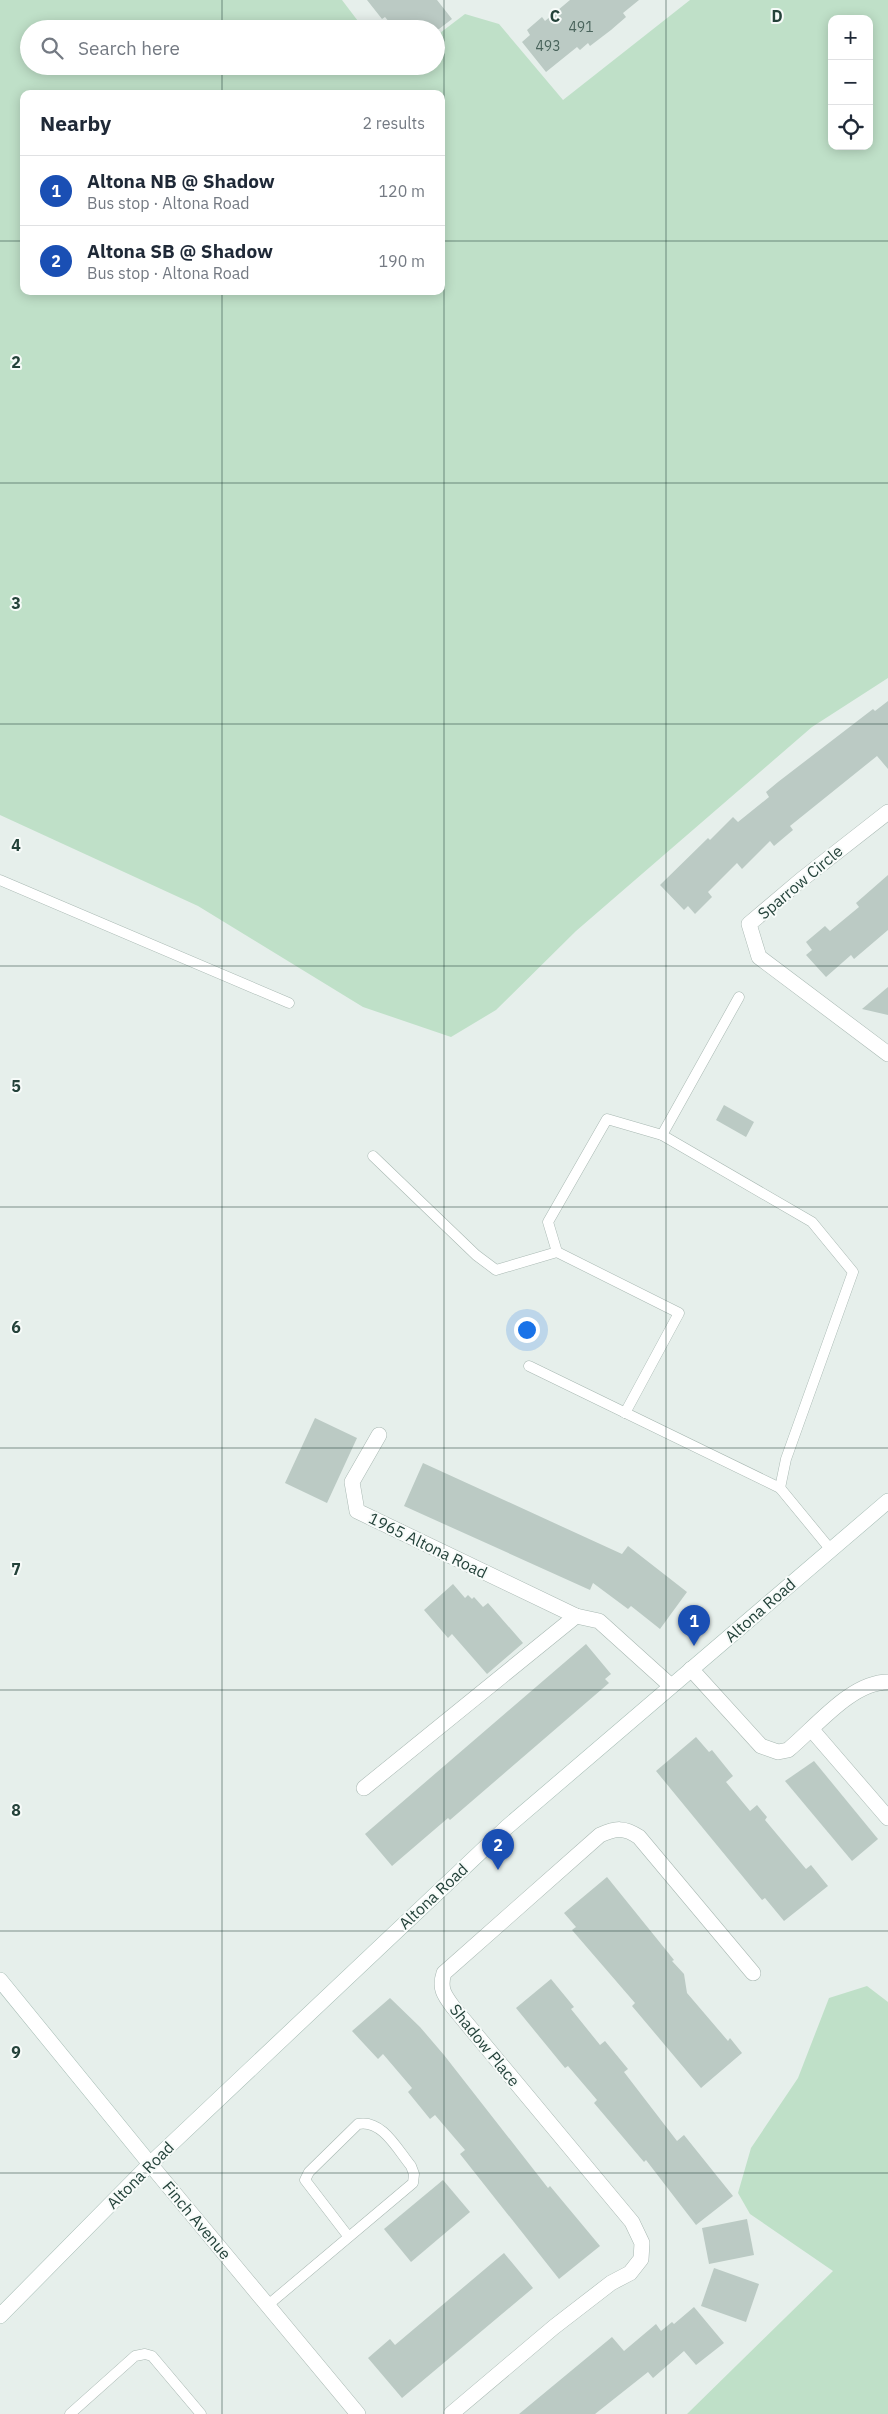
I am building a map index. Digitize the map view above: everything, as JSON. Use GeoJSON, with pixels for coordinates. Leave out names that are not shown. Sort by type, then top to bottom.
{"type":"FeatureCollection","features":[{"type":"Feature","properties":{"kind":"street","name":"Sparrow Circle"},"geometry":{"type":"LineString","coordinates":[[888,812],[801,880],[749,924],[759,957],[888,1054]]}},
{"type":"Feature","properties":{"kind":"street","name":"1965 Altona Road"},"geometry":{"type":"LineString","coordinates":[[379,1435],[352,1482],[357,1511],[576,1616],[599,1620],[671,1686]]}},
{"type":"Feature","properties":{"kind":"street","name":"Altona Road"},"geometry":{"type":"LineString","coordinates":[[0,2316],[150,2164],[500,1834],[888,1500]]}},
{"type":"Feature","properties":{"kind":"street"},"geometry":{"type":"LineString","coordinates":[[364,1788],[576,1616]]}},
{"type":"Feature","properties":{"kind":"street"},"geometry":{"type":"LineString","coordinates":[[691,1669],[761,1746],[778,1752],[788,1750],[858,1689],[872,1683],[888,1682]]}},
{"type":"Feature","properties":{"kind":"street"},"geometry":{"type":"LineString","coordinates":[[812,1730],[888,1818]]}},
{"type":"Feature","properties":{"kind":"street","name":"Shadow Place"},"geometry":{"type":"LineString","coordinates":[[451,2414],[554,2327],[611,2283],[630,2273],[641,2259],[642,2243],[632,2222],[442,1992],[441,1982],[444,1973],[600,1835],[615,1829],[627,1829],[639,1837],[753,1973]]}},
{"type":"Feature","properties":{"kind":"street","name":"Finch Avenue"},"geometry":{"type":"LineString","coordinates":[[0,1980],[358,2414]]}},
{"type":"Feature","properties":{"kind":"lane"},"geometry":{"type":"LineString","coordinates":[[0,880],[289,1003]]}},
{"type":"Feature","properties":{"kind":"lane"},"geometry":{"type":"LineString","coordinates":[[662,1135],[740,997]]}},
{"type":"Feature","properties":{"kind":"lane"},"geometry":{"type":"LineString","coordinates":[[557,1252],[548,1222],[607,1119],[662,1135],[812,1222],[853,1272],[786,1459],[780,1488]]}},
{"type":"Feature","properties":{"kind":"lane"},"geometry":{"type":"LineString","coordinates":[[372,1156],[476,1255],[496,1270],[557,1252],[679,1314],[625,1413]]}},
{"type":"Feature","properties":{"kind":"lane"},"geometry":{"type":"LineString","coordinates":[[529,1366],[780,1488],[831,1550]]}},
{"type":"Feature","properties":{"kind":"lane"},"geometry":{"type":"LineString","coordinates":[[268,2304],[413,2183],[414,2174],[411,2166],[378,2126],[368,2122],[358,2124],[309,2172],[306,2180],[348,2236]]}},
{"type":"Feature","properties":{"kind":"lane"},"geometry":{"type":"LineString","coordinates":[[70,2414],[135,2356],[145,2354],[152,2356],[201,2414]]}},
{"type":"Feature","properties":{"kind":"green space"},"geometry":{"type":"Polygon","coordinates":[[[0,0],[342,0],[357,20],[20,20],[20,75],[445,75],[445,29],[465,14],[499,24],[563,100],[690,0],[888,0],[888,678],[812,727],[576,931],[496,1010],[451,1037],[363,1007],[198,906],[0,815],[0,0]]]}},
{"type":"Feature","properties":{"kind":"green space"},"geometry":{"type":"Polygon","coordinates":[[[867,1986],[888,2002],[888,2414],[687,2414],[833,2271],[750,2214],[738,2193],[751,2148],[798,2078],[829,1998],[867,1986]]]}},
{"type":"Feature","properties":{"kind":"building"},"geometry":{"type":"Polygon","coordinates":[[[367,0],[437,0],[452,19],[445,24],[445,20],[388,20],[385,17],[382,19],[367,0]]]}},
{"type":"Feature","properties":{"kind":"building"},"geometry":{"type":"Polygon","coordinates":[[[570,0],[639,0],[623,13],[626,17],[611,30],[590,46],[588,43],[580,50],[577,47],[546,72],[522,42],[530,35],[527,30],[542,17],[545,21],[570,0]]]}},
{"type":"Feature","properties":{"kind":"building"},"geometry":{"type":"Polygon","coordinates":[[[888,701],[888,769],[877,756],[790,826],[793,830],[774,846],[770,841],[742,869],[737,863],[708,892],[712,897],[695,914],[688,906],[684,910],[660,885],[708,838],[710,840],[733,817],[738,822],[769,797],[766,792],[778,782],[873,709],[875,711],[888,701]]]}},
{"type":"Feature","properties":{"kind":"building"},"geometry":{"type":"Polygon","coordinates":[[[888,875],[888,930],[854,959],[851,955],[826,977],[806,955],[812,950],[806,942],[825,926],[830,931],[859,907],[856,903],[888,875]]]}},
{"type":"Feature","properties":{"kind":"building"},"geometry":{"type":"Polygon","coordinates":[[[888,987],[888,1015],[862,1009],[888,987]]]}},
{"type":"Feature","properties":{"kind":"building"},"geometry":{"type":"Polygon","coordinates":[[[724,1105],[754,1122],[746,1137],[716,1120],[724,1105]]]}},
{"type":"Feature","properties":{"kind":"building"},"geometry":{"type":"Polygon","coordinates":[[[315,1418],[357,1438],[327,1503],[285,1483],[315,1418]]]}},
{"type":"Feature","properties":{"kind":"building"},"geometry":{"type":"Polygon","coordinates":[[[423,1463],[622,1554],[628,1546],[687,1592],[660,1629],[631,1606],[628,1609],[593,1583],[590,1590],[404,1506],[423,1463]]]}},
{"type":"Feature","properties":{"kind":"building"},"geometry":{"type":"Polygon","coordinates":[[[453,1584],[465,1598],[468,1595],[472,1599],[474,1597],[483,1607],[488,1603],[523,1643],[487,1674],[452,1634],[448,1638],[424,1610],[453,1584]]]}},
{"type":"Feature","properties":{"kind":"building"},"geometry":{"type":"Polygon","coordinates":[[[586,1644],[611,1674],[605,1679],[609,1683],[450,1820],[448,1818],[392,1866],[365,1834],[586,1644]]]}},
{"type":"Feature","properties":{"kind":"building"},"geometry":{"type":"Polygon","coordinates":[[[696,1737],[709,1752],[712,1750],[733,1776],[726,1782],[750,1811],[757,1805],[767,1817],[765,1820],[806,1869],[811,1865],[828,1886],[784,1921],[765,1898],[762,1900],[656,1771],[696,1737]]]}},
{"type":"Feature","properties":{"kind":"building"},"geometry":{"type":"Polygon","coordinates":[[[814,1761],[878,1839],[852,1861],[785,1781],[814,1761]]]}},
{"type":"Feature","properties":{"kind":"building"},"geometry":{"type":"Polygon","coordinates":[[[607,1877],[684,1974],[687,1993],[728,2041],[730,2038],[742,2053],[701,2088],[632,2006],[635,2003],[572,1930],[576,1927],[564,1913],[607,1877]]]}},
{"type":"Feature","properties":{"kind":"building"},"geometry":{"type":"Polygon","coordinates":[[[551,1979],[574,2007],[571,2009],[600,2045],[605,2041],[628,2069],[624,2072],[677,2141],[684,2135],[733,2196],[696,2225],[646,2160],[644,2162],[594,2103],[597,2100],[568,2066],[565,2068],[516,2008],[551,1979]]]}},
{"type":"Feature","properties":{"kind":"building"},"geometry":{"type":"Polygon","coordinates":[[[390,1998],[420,2027],[444,2055],[548,2188],[550,2186],[600,2246],[559,2279],[460,2154],[465,2150],[435,2115],[430,2119],[408,2092],[412,2088],[383,2054],[378,2059],[352,2031],[390,1998]]]}},
{"type":"Feature","properties":{"kind":"building"},"geometry":{"type":"Polygon","coordinates":[[[443,2180],[470,2212],[411,2262],[384,2229],[443,2180]]]}},
{"type":"Feature","properties":{"kind":"building"},"geometry":{"type":"Polygon","coordinates":[[[747,2219],[754,2255],[709,2264],[702,2228],[747,2219]]]}},
{"type":"Feature","properties":{"kind":"building"},"geometry":{"type":"Polygon","coordinates":[[[504,2253],[533,2288],[402,2398],[368,2358],[390,2339],[395,2345],[504,2253]]]}},
{"type":"Feature","properties":{"kind":"building"},"geometry":{"type":"Polygon","coordinates":[[[714,2268],[759,2284],[746,2322],[701,2306],[714,2268]]]}},
{"type":"Feature","properties":{"kind":"building"},"geometry":{"type":"Polygon","coordinates":[[[694,2307],[724,2343],[696,2365],[684,2351],[653,2378],[648,2372],[595,2414],[519,2414],[612,2337],[624,2351],[656,2324],[661,2331],[672,2322],[674,2324],[694,2307]]]}},
{"type":"Feature","properties":{"kind":"place","name":"Altona NB @ Shadow"},"geometry":{"type":"Point","coordinates":[694,1646]}},
{"type":"Feature","properties":{"kind":"place","name":"Altona SB @ Shadow"},"geometry":{"type":"Point","coordinates":[498,1870]}}]}
